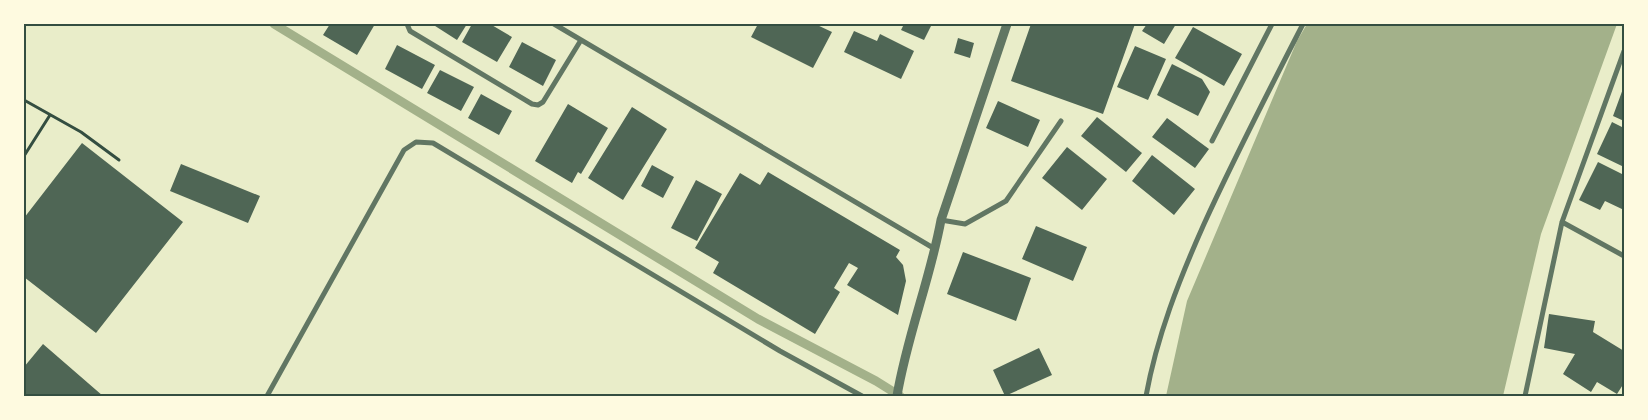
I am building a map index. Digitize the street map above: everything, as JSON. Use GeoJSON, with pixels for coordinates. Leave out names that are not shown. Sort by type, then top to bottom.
{"type":"FeatureCollection","features":[{"type":"Feature","properties":{"kind":"street"},"geometry":{"type":"LineString","coordinates":[[407,24],[410,31],[532,104],[538,105],[543,102],[581,40]]}},
{"type":"Feature","properties":{"kind":"street"},"geometry":{"type":"LineString","coordinates":[[554,24],[936,250]]}},
{"type":"Feature","properties":{"kind":"street"},"geometry":{"type":"LineString","coordinates":[[897,396],[902,368],[936,250],[941,220],[1008,24]]}},
{"type":"Feature","properties":{"kind":"street"},"geometry":{"type":"LineString","coordinates":[[1212,141],[1272,24]]}},
{"type":"Feature","properties":{"kind":"street"},"geometry":{"type":"LineString","coordinates":[[1146,396],[1150,374],[1174,291],[1234,157],[1303,24]]}},
{"type":"Feature","properties":{"kind":"street"},"geometry":{"type":"LineString","coordinates":[[1526,396],[1562,222],[1624,51]]}},
{"type":"Feature","properties":{"kind":"street"},"geometry":{"type":"LineString","coordinates":[[941,220],[964,224],[1006,201],[1061,121]]}},
{"type":"Feature","properties":{"kind":"street"},"geometry":{"type":"LineString","coordinates":[[267,396],[404,150],[416,142],[433,143],[780,351],[862,396]]}},
{"type":"Feature","properties":{"kind":"street"},"geometry":{"type":"LineString","coordinates":[[1562,222],[1624,256]]}},
{"type":"Feature","properties":{"kind":"path"},"geometry":{"type":"LineString","coordinates":[[24,100],[81,132],[119,160]]}},
{"type":"Feature","properties":{"kind":"path"},"geometry":{"type":"LineString","coordinates":[[24,156],[50,116]]}},
{"type":"Feature","properties":{"kind":"shaded area"},"geometry":{"type":"Polygon","coordinates":[[[1307,24],[1617,24],[1541,234],[1503,396],[1166,396],[1187,301],[1297,41],[1307,24]]]}},
{"type":"Feature","properties":{"kind":"building"},"geometry":{"type":"Polygon","coordinates":[[[330,24],[375,24],[357,55],[323,35],[330,24]]]}},
{"type":"Feature","properties":{"kind":"building"},"geometry":{"type":"Polygon","coordinates":[[[432,24],[467,24],[457,40],[432,24]]]}},
{"type":"Feature","properties":{"kind":"building"},"geometry":{"type":"Polygon","coordinates":[[[472,24],[490,24],[512,37],[497,62],[462,42],[472,24]]]}},
{"type":"Feature","properties":{"kind":"building"},"geometry":{"type":"Polygon","coordinates":[[[758,24],[815,24],[832,32],[813,68],[751,37],[758,24]]]}},
{"type":"Feature","properties":{"kind":"building"},"geometry":{"type":"Polygon","coordinates":[[[904,24],[932,24],[924,40],[901,30],[904,24]]]}},
{"type":"Feature","properties":{"kind":"building"},"geometry":{"type":"Polygon","coordinates":[[[1031,24],[1135,24],[1103,114],[1011,81],[1031,24]]]}},
{"type":"Feature","properties":{"kind":"building"},"geometry":{"type":"Polygon","coordinates":[[[1147,24],[1176,24],[1164,44],[1142,31],[1147,24]]]}},
{"type":"Feature","properties":{"kind":"building"},"geometry":{"type":"Polygon","coordinates":[[[1193,27],[1242,54],[1224,86],[1175,58],[1193,27]]]}},
{"type":"Feature","properties":{"kind":"building"},"geometry":{"type":"Polygon","coordinates":[[[854,31],[877,41],[880,34],[914,51],[901,79],[844,52],[854,31]]]}},
{"type":"Feature","properties":{"kind":"building"},"geometry":{"type":"Polygon","coordinates":[[[958,38],[974,43],[970,58],[954,53],[958,38]]]}},
{"type":"Feature","properties":{"kind":"building"},"geometry":{"type":"Polygon","coordinates":[[[522,42],[556,60],[543,86],[509,67],[522,42]]]}},
{"type":"Feature","properties":{"kind":"building"},"geometry":{"type":"Polygon","coordinates":[[[397,45],[435,65],[422,89],[385,69],[397,45]]]}},
{"type":"Feature","properties":{"kind":"building"},"geometry":{"type":"Polygon","coordinates":[[[1135,46],[1166,59],[1148,100],[1117,87],[1135,46]]]}},
{"type":"Feature","properties":{"kind":"building"},"geometry":{"type":"Polygon","coordinates":[[[1172,64],[1202,79],[1210,92],[1198,116],[1157,95],[1172,64]]]}},
{"type":"Feature","properties":{"kind":"building"},"geometry":{"type":"Polygon","coordinates":[[[440,70],[474,87],[461,111],[427,93],[440,70]]]}},
{"type":"Feature","properties":{"kind":"building"},"geometry":{"type":"Polygon","coordinates":[[[1624,86],[1624,121],[1613,116],[1624,86]]]}},
{"type":"Feature","properties":{"kind":"building"},"geometry":{"type":"Polygon","coordinates":[[[481,94],[512,111],[499,135],[468,118],[481,94]]]}},
{"type":"Feature","properties":{"kind":"building"},"geometry":{"type":"Polygon","coordinates":[[[998,101],[1040,120],[1028,147],[986,128],[998,101]]]}},
{"type":"Feature","properties":{"kind":"building"},"geometry":{"type":"Polygon","coordinates":[[[568,104],[608,128],[581,174],[578,172],[572,183],[535,161],[568,104]]]}},
{"type":"Feature","properties":{"kind":"building"},"geometry":{"type":"Polygon","coordinates":[[[632,107],[667,129],[623,200],[588,178],[632,107]]]}},
{"type":"Feature","properties":{"kind":"building"},"geometry":{"type":"Polygon","coordinates":[[[1097,117],[1142,153],[1126,172],[1081,136],[1097,117]]]}},
{"type":"Feature","properties":{"kind":"building"},"geometry":{"type":"Polygon","coordinates":[[[1167,118],[1209,149],[1195,168],[1152,137],[1167,118]]]}},
{"type":"Feature","properties":{"kind":"building"},"geometry":{"type":"Polygon","coordinates":[[[1612,122],[1624,128],[1624,167],[1597,154],[1612,122]]]}},
{"type":"Feature","properties":{"kind":"building"},"geometry":{"type":"Polygon","coordinates":[[[82,143],[183,222],[96,333],[24,277],[24,218],[82,143]]]}},
{"type":"Feature","properties":{"kind":"building"},"geometry":{"type":"Polygon","coordinates":[[[1067,147],[1107,179],[1082,210],[1042,178],[1067,147]]]}},
{"type":"Feature","properties":{"kind":"building"},"geometry":{"type":"Polygon","coordinates":[[[1152,155],[1195,189],[1174,215],[1132,181],[1152,155]]]}},
{"type":"Feature","properties":{"kind":"building"},"geometry":{"type":"Polygon","coordinates":[[[1598,162],[1624,175],[1624,210],[1605,201],[1600,210],[1579,200],[1598,162]]]}},
{"type":"Feature","properties":{"kind":"building"},"geometry":{"type":"Polygon","coordinates":[[[181,164],[260,196],[248,223],[170,191],[181,164]]]}},
{"type":"Feature","properties":{"kind":"building"},"geometry":{"type":"Polygon","coordinates":[[[652,165],[674,177],[663,198],[641,186],[652,165]]]}},
{"type":"Feature","properties":{"kind":"building"},"geometry":{"type":"Polygon","coordinates":[[[768,172],[900,250],[896,257],[903,265],[906,281],[898,315],[847,285],[858,268],[849,263],[834,288],[840,292],[815,334],[713,273],[719,262],[695,248],[740,173],[760,185],[768,172]]]}},
{"type":"Feature","properties":{"kind":"building"},"geometry":{"type":"Polygon","coordinates":[[[696,180],[722,194],[697,241],[671,228],[696,180]]]}},
{"type":"Feature","properties":{"kind":"building"},"geometry":{"type":"Polygon","coordinates":[[[1036,226],[1087,247],[1073,281],[1022,259],[1036,226]]]}},
{"type":"Feature","properties":{"kind":"building"},"geometry":{"type":"Polygon","coordinates":[[[963,252],[1031,278],[1016,321],[947,294],[963,252]]]}},
{"type":"Feature","properties":{"kind":"building"},"geometry":{"type":"Polygon","coordinates":[[[1549,314],[1595,321],[1593,332],[1624,351],[1624,383],[1617,394],[1597,382],[1591,392],[1563,374],[1575,354],[1544,348],[1549,314]]]}},
{"type":"Feature","properties":{"kind":"building"},"geometry":{"type":"Polygon","coordinates":[[[43,344],[103,396],[24,396],[24,367],[43,344]]]}},
{"type":"Feature","properties":{"kind":"building"},"geometry":{"type":"Polygon","coordinates":[[[1039,348],[1052,375],[1005,396],[993,370],[1039,348]]]}},
{"type":"Feature","properties":{"kind":"waterway"},"geometry":{"type":"LineString","coordinates":[[274,24],[758,319],[876,381],[900,396]]}}]}
